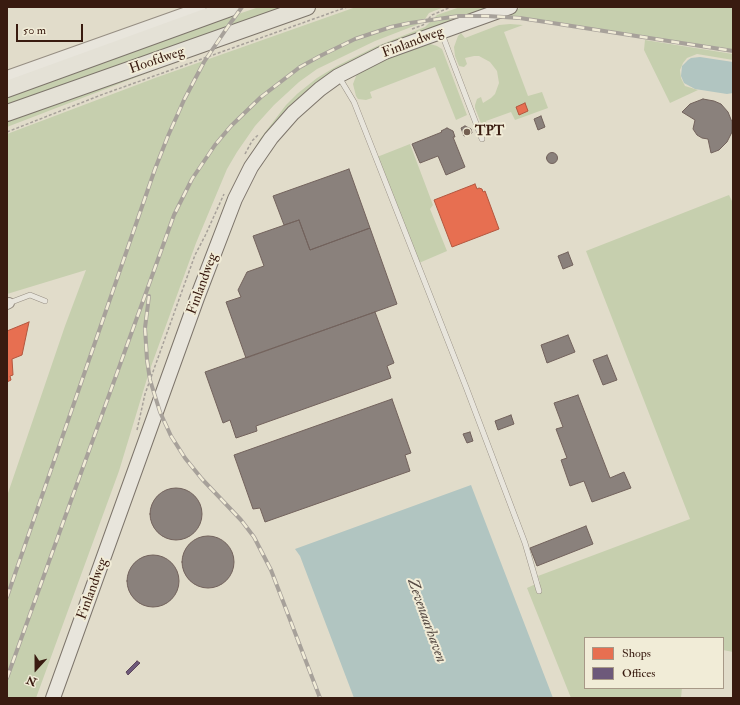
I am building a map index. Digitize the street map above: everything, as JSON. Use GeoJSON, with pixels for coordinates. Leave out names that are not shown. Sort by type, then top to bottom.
{"type":"FeatureCollection","features":[{"type":"Feature","properties":{"kind":"main road","name":"Hoofdweg"},"geometry":{"type":"LineString","coordinates":[[7,89],[233,7]]}},
{"type":"Feature","properties":{"kind":"main road","name":"Hoofdweg"},"geometry":{"type":"LineString","coordinates":[[7,113],[307,7]]}},
{"type":"Feature","properties":{"kind":"street"},"geometry":{"type":"LineString","coordinates":[[7,76],[201,7]]}},
{"type":"Feature","properties":{"kind":"street","name":"Finlandweg"},"geometry":{"type":"LineString","coordinates":[[54,698],[190,320],[235,199],[251,167],[271,138],[292,113],[338,76],[385,52],[510,7]]}},
{"type":"Feature","properties":{"kind":"lane"},"geometry":{"type":"LineString","coordinates":[[441,32],[482,139]]}},
{"type":"Feature","properties":{"kind":"lane"},"geometry":{"type":"LineString","coordinates":[[338,76],[354,102],[466,387],[525,543],[539,591]]}},
{"type":"Feature","properties":{"kind":"lane"},"geometry":{"type":"LineString","coordinates":[[8,303],[30,295],[45,301]]}},
{"type":"Feature","properties":{"kind":"path"},"geometry":{"type":"LineString","coordinates":[[7,132],[101,95],[347,7]]}},
{"type":"Feature","properties":{"kind":"green space"},"geometry":{"type":"Polygon","coordinates":[[[259,7],[292,7],[7,108],[7,95],[42,81],[259,7]]]}},
{"type":"Feature","properties":{"kind":"green space"},"geometry":{"type":"Polygon","coordinates":[[[356,7],[444,7],[429,13],[423,22],[419,24],[375,41],[317,69],[299,82],[274,105],[255,126],[237,152],[227,169],[196,243],[149,372],[119,471],[36,698],[7,698],[7,496],[65,326],[86,270],[7,294],[7,134],[155,78],[356,7]]]}},
{"type":"Feature","properties":{"kind":"green space"},"geometry":{"type":"Polygon","coordinates":[[[460,7],[496,7],[370,55],[251,156],[260,139],[286,105],[317,78],[377,46],[425,27],[437,15],[460,7]]]}},
{"type":"Feature","properties":{"kind":"green space"},"geometry":{"type":"Polygon","coordinates":[[[523,7],[733,7],[733,51],[525,18],[498,16],[523,7]]]}},
{"type":"Feature","properties":{"kind":"green space"},"geometry":{"type":"Polygon","coordinates":[[[499,25],[523,25],[504,32],[528,96],[542,92],[548,108],[515,120],[511,112],[486,121],[489,128],[486,129],[482,126],[475,105],[477,99],[481,97],[483,103],[495,94],[499,83],[497,71],[490,62],[479,56],[465,58],[467,64],[464,67],[459,66],[455,56],[454,47],[458,36],[461,33],[465,38],[499,25]]]}},
{"type":"Feature","properties":{"kind":"green space"},"geometry":{"type":"Polygon","coordinates":[[[645,40],[733,54],[733,60],[697,54],[687,58],[680,70],[681,78],[685,86],[698,90],[670,103],[644,50],[645,40]]]}},
{"type":"Feature","properties":{"kind":"green space"},"geometry":{"type":"Polygon","coordinates":[[[427,43],[442,49],[467,115],[456,120],[435,67],[370,92],[372,98],[366,100],[358,99],[353,84],[358,71],[427,43]]]}},
{"type":"Feature","properties":{"kind":"green space"},"geometry":{"type":"Polygon","coordinates":[[[150,72],[90,95],[7,127],[7,120],[150,72]]]}},
{"type":"Feature","properties":{"kind":"green space"},"geometry":{"type":"Polygon","coordinates":[[[410,144],[433,205],[430,209],[447,251],[419,263],[377,157],[410,144]]]}},
{"type":"Feature","properties":{"kind":"green space"},"geometry":{"type":"Polygon","coordinates":[[[729,195],[733,203],[733,652],[724,650],[724,637],[584,637],[584,689],[682,689],[681,698],[571,698],[527,588],[540,582],[538,576],[690,519],[586,251],[729,195]]]}},
{"type":"Feature","properties":{"kind":"water"},"geometry":{"type":"Polygon","coordinates":[[[700,57],[733,62],[733,93],[727,94],[695,89],[684,83],[681,76],[682,66],[691,58],[700,57]]]}},
{"type":"Feature","properties":{"kind":"water","name":"Zevenaarhaven"},"geometry":{"type":"Polygon","coordinates":[[[471,485],[553,698],[354,698],[300,556],[295,549],[471,485]]]}},
{"type":"Feature","properties":{"kind":"building: Shops"},"geometry":{"type":"Polygon","coordinates":[[[525,103],[528,111],[519,115],[516,107],[525,103]]]}},
{"type":"Feature","properties":{"kind":"building: Shops"},"geometry":{"type":"Polygon","coordinates":[[[475,184],[477,189],[482,189],[483,192],[485,191],[499,229],[452,247],[434,200],[475,184]]]}},
{"type":"Feature","properties":{"kind":"building: Shops"},"geometry":{"type":"Polygon","coordinates":[[[29,322],[22,355],[12,359],[13,375],[10,376],[11,380],[7,382],[7,331],[29,322]]]}},
{"type":"Feature","properties":{"kind":"building: Offices"},"geometry":{"type":"Polygon","coordinates":[[[137,661],[140,663],[128,675],[126,672],[137,661]]]}},
{"type":"Feature","properties":{"kind":"building: Industry"},"geometry":{"type":"Polygon","coordinates":[[[703,99],[721,104],[728,112],[732,122],[732,132],[727,142],[719,150],[711,153],[708,139],[697,135],[693,129],[695,120],[682,112],[690,104],[703,99]]]}},
{"type":"Feature","properties":{"kind":"building: Industry"},"geometry":{"type":"Polygon","coordinates":[[[541,116],[545,127],[538,130],[534,119],[541,116]]]}},
{"type":"Feature","properties":{"kind":"building: Industry","name":"TPT"},"geometry":{"type":"Polygon","coordinates":[[[465,126],[471,129],[472,133],[464,136],[461,128],[465,126]]]}},
{"type":"Feature","properties":{"kind":"building: Industry"},"geometry":{"type":"Polygon","coordinates":[[[447,128],[453,131],[455,137],[453,137],[465,167],[446,175],[438,156],[420,163],[412,144],[442,132],[441,131],[447,128]]]}},
{"type":"Feature","properties":{"kind":"building: Industry"},"geometry":{"type":"Polygon","coordinates":[[[550,153],[554,153],[556,154],[556,162],[550,163],[547,160],[547,156],[550,153]]]}},
{"type":"Feature","properties":{"kind":"building: Industry"},"geometry":{"type":"Polygon","coordinates":[[[349,169],[370,228],[310,250],[299,220],[284,225],[273,196],[349,169]]]}},
{"type":"Feature","properties":{"kind":"building: Industry"},"geometry":{"type":"Polygon","coordinates":[[[299,220],[310,250],[370,228],[397,304],[246,358],[226,302],[241,297],[238,290],[247,272],[264,266],[253,236],[299,220]]]}},
{"type":"Feature","properties":{"kind":"building: Industry"},"geometry":{"type":"Polygon","coordinates":[[[568,252],[573,265],[563,269],[558,256],[568,252]]]}},
{"type":"Feature","properties":{"kind":"building: Industry"},"geometry":{"type":"Polygon","coordinates":[[[375,312],[394,363],[387,366],[391,378],[256,426],[257,431],[236,438],[230,420],[223,423],[205,372],[375,312]]]}},
{"type":"Feature","properties":{"kind":"building: Industry"},"geometry":{"type":"Polygon","coordinates":[[[568,335],[575,352],[547,363],[541,345],[568,335]]]}},
{"type":"Feature","properties":{"kind":"building: Industry"},"geometry":{"type":"Polygon","coordinates":[[[607,355],[617,380],[603,385],[593,360],[607,355]]]}},
{"type":"Feature","properties":{"kind":"building: Industry"},"geometry":{"type":"Polygon","coordinates":[[[578,395],[610,478],[624,472],[631,488],[592,502],[584,481],[570,486],[561,460],[567,458],[556,429],[563,427],[554,403],[578,395]]]}},
{"type":"Feature","properties":{"kind":"building: Industry"},"geometry":{"type":"Polygon","coordinates":[[[392,399],[411,453],[405,455],[410,471],[265,522],[260,508],[253,509],[234,455],[392,399]]]}},
{"type":"Feature","properties":{"kind":"building: Industry"},"geometry":{"type":"Polygon","coordinates":[[[511,415],[514,424],[498,430],[495,421],[511,415]]]}},
{"type":"Feature","properties":{"kind":"building: Industry"},"geometry":{"type":"Polygon","coordinates":[[[470,432],[473,441],[467,443],[463,434],[470,432]]]}},
{"type":"Feature","properties":{"kind":"building: Industry"},"geometry":{"type":"Polygon","coordinates":[[[171,488],[181,488],[190,492],[198,500],[202,509],[202,519],[198,528],[190,536],[181,540],[171,540],[162,536],[154,528],[150,519],[150,509],[154,500],[162,492],[171,488]]]}},
{"type":"Feature","properties":{"kind":"building: Industry"},"geometry":{"type":"Polygon","coordinates":[[[586,526],[593,544],[537,566],[530,548],[586,526]]]}},
{"type":"Feature","properties":{"kind":"building: Industry"},"geometry":{"type":"Polygon","coordinates":[[[203,536],[213,536],[222,540],[230,548],[234,557],[234,567],[230,576],[222,584],[213,588],[203,588],[194,584],[186,576],[182,567],[182,557],[186,548],[194,540],[203,536]]]}},
{"type":"Feature","properties":{"kind":"building: Industry"},"geometry":{"type":"Polygon","coordinates":[[[148,555],[158,555],[167,559],[175,567],[179,576],[179,586],[175,595],[167,603],[158,607],[148,607],[139,603],[131,595],[127,586],[127,576],[131,567],[139,559],[148,555]]]}},
{"type":"Feature","properties":{"kind":"railway"},"geometry":{"type":"LineString","coordinates":[[7,597],[155,169],[168,136],[184,100],[204,62],[242,7]]}},
{"type":"Feature","properties":{"kind":"railway"},"geometry":{"type":"LineString","coordinates":[[7,678],[174,215],[192,179],[215,145],[231,126],[261,97],[300,67],[355,39],[391,27],[459,16],[520,18],[733,51]]}},
{"type":"Feature","properties":{"kind":"railway"},"geometry":{"type":"LineString","coordinates":[[149,296],[145,328],[147,360],[150,380],[160,412],[171,436],[185,458],[202,479],[241,520],[254,537],[271,570],[320,698]]}},
{"type":"Feature","properties":{"kind":"place","name":"TPT"},"geometry":{"type":"Point","coordinates":[467,132]}}]}
